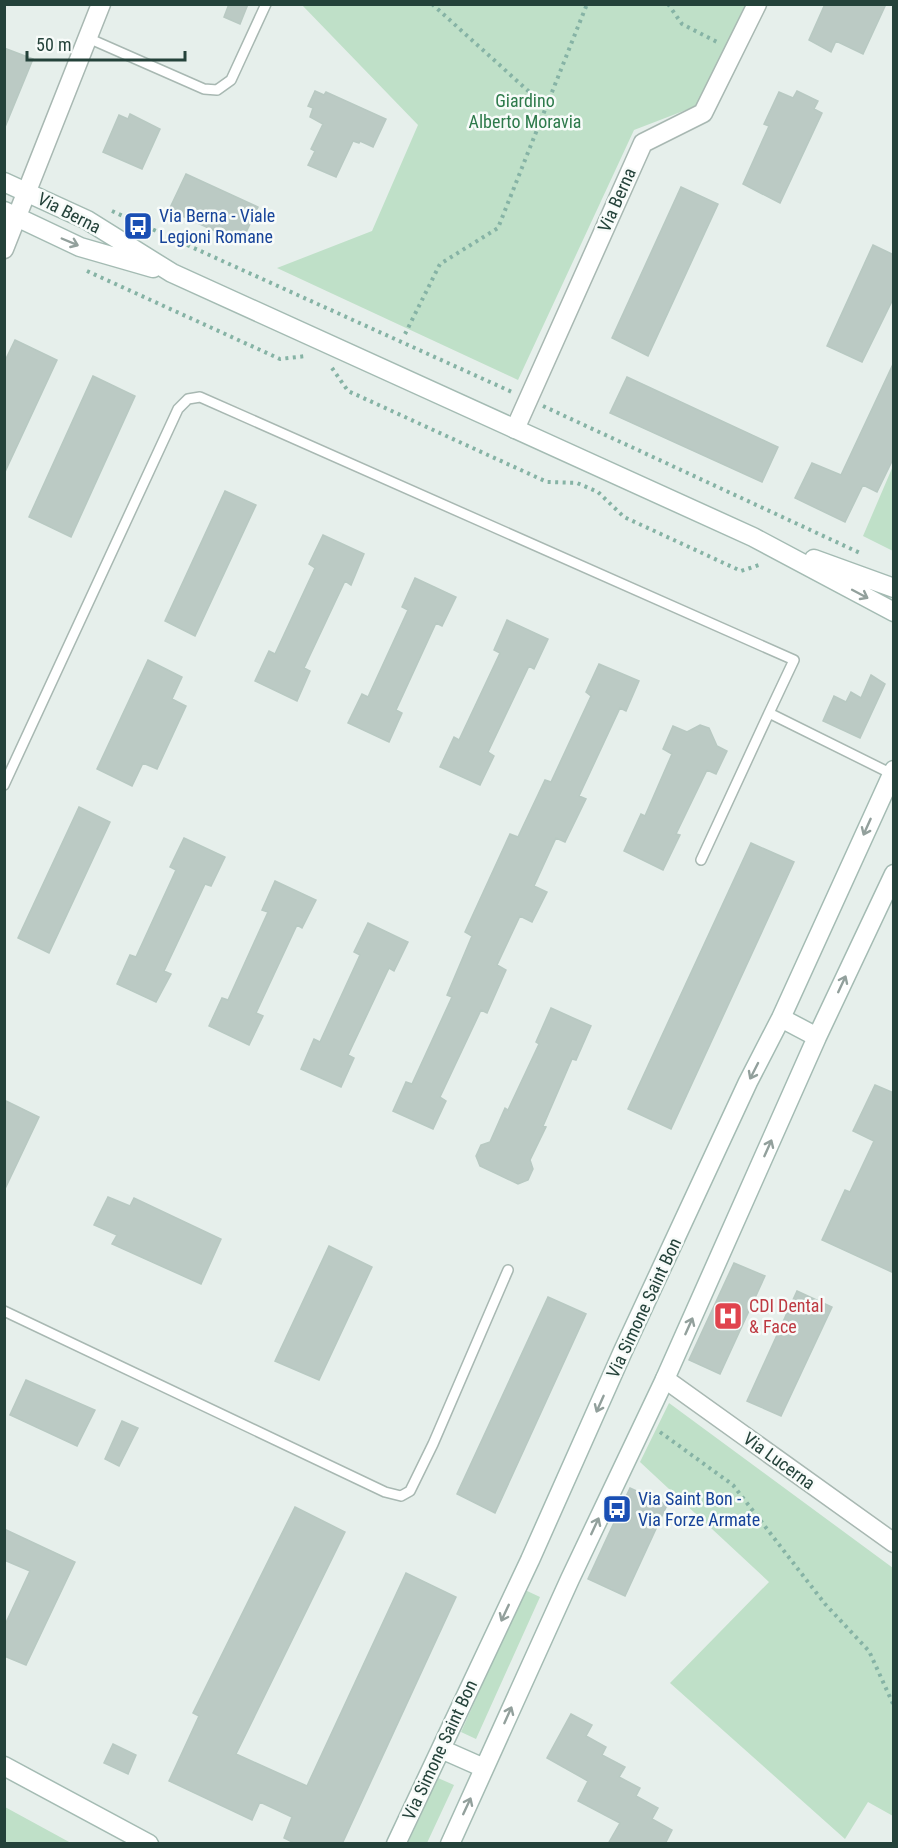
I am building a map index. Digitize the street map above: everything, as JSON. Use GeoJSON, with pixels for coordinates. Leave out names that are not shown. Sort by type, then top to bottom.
{"type":"FeatureCollection","features":[{"type":"Feature","properties":{"kind":"street"},"geometry":{"type":"LineString","coordinates":[[4,249],[11,215],[27,192],[101,4]]}},
{"type":"Feature","properties":{"kind":"street","name":"Via Berna"},"geometry":{"type":"LineString","coordinates":[[515,429],[643,143],[703,113],[757,4]]}},
{"type":"Feature","properties":{"kind":"street","name":"Via Berna"},"geometry":{"type":"LineString","coordinates":[[4,182],[87,220],[172,273],[753,537],[894,612]]}},
{"type":"Feature","properties":{"kind":"street","name":"Via Berna"},"geometry":{"type":"LineString","coordinates":[[11,215],[80,247],[172,273]]}},
{"type":"Feature","properties":{"kind":"street","name":"Via Berna"},"geometry":{"type":"LineString","coordinates":[[753,537],[894,588]]}},
{"type":"Feature","properties":{"kind":"street","name":"Via Simone Saint Bon"},"geometry":{"type":"LineString","coordinates":[[396,1844],[535,1549],[633,1329],[893,773]]}},
{"type":"Feature","properties":{"kind":"street"},"geometry":{"type":"LineString","coordinates":[[450,1844],[570,1579],[665,1379],[894,873]]}},
{"type":"Feature","properties":{"kind":"street"},"geometry":{"type":"LineString","coordinates":[[780,1018],[818,1037]]}},
{"type":"Feature","properties":{"kind":"street","name":"Via Lucerna"},"geometry":{"type":"LineString","coordinates":[[665,1379],[894,1543]]}},
{"type":"Feature","properties":{"kind":"street"},"geometry":{"type":"LineString","coordinates":[[441,1749],[484,1768]]}},
{"type":"Feature","properties":{"kind":"street"},"geometry":{"type":"LineString","coordinates":[[4,1766],[149,1844]]}},
{"type":"Feature","properties":{"kind":"lane"},"geometry":{"type":"LineString","coordinates":[[88,38],[204,89],[217,90],[231,80],[266,4]]}},
{"type":"Feature","properties":{"kind":"lane"},"geometry":{"type":"LineString","coordinates":[[4,785],[178,409],[188,399],[200,397],[794,660],[701,860]]}},
{"type":"Feature","properties":{"kind":"lane"},"geometry":{"type":"LineString","coordinates":[[769,713],[893,773]]}},
{"type":"Feature","properties":{"kind":"lane"},"geometry":{"type":"LineString","coordinates":[[4,1311],[375,1487],[401,1496],[410,1491],[428,1454],[508,1269]]}},
{"type":"Feature","properties":{"kind":"path"},"geometry":{"type":"LineString","coordinates":[[432,4],[546,107]]}},
{"type":"Feature","properties":{"kind":"path"},"geometry":{"type":"LineString","coordinates":[[405,334],[440,264],[498,228],[587,4]]}},
{"type":"Feature","properties":{"kind":"path"},"geometry":{"type":"LineString","coordinates":[[668,4],[682,24],[735,52]]}},
{"type":"Feature","properties":{"kind":"path"},"geometry":{"type":"LineString","coordinates":[[104,207],[515,393]]}},
{"type":"Feature","properties":{"kind":"path"},"geometry":{"type":"LineString","coordinates":[[77,267],[280,359],[306,356],[313,358]]}},
{"type":"Feature","properties":{"kind":"path"},"geometry":{"type":"LineString","coordinates":[[326,365],[333,369],[348,391],[547,482],[577,483],[598,492],[624,517],[741,571],[789,556]]}},
{"type":"Feature","properties":{"kind":"path"},"geometry":{"type":"LineString","coordinates":[[537,403],[862,554]]}},
{"type":"Feature","properties":{"kind":"path"},"geometry":{"type":"LineString","coordinates":[[645,1421],[733,1485],[825,1604],[869,1651],[894,1706]]}},
{"type":"Feature","properties":{"kind":"green space","name":"Giardino Alberto Moravia"},"geometry":{"type":"Polygon","coordinates":[[[302,5],[745,5],[699,105],[634,130],[518,380],[277,268],[372,231],[418,125],[302,5]]]}},
{"type":"Feature","properties":{"kind":"green space"},"geometry":{"type":"Polygon","coordinates":[[[893,466],[893,551],[863,536],[893,466]]]}},
{"type":"Feature","properties":{"kind":"green space"},"geometry":{"type":"Polygon","coordinates":[[[669,1403],[893,1568],[893,1816],[868,1802],[845,1839],[670,1683],[769,1582],[640,1462],[669,1403]]]}},
{"type":"Feature","properties":{"kind":"green space"},"geometry":{"type":"Polygon","coordinates":[[[525,1590],[540,1597],[476,1739],[461,1732],[525,1590]]]}},
{"type":"Feature","properties":{"kind":"green space"},"geometry":{"type":"Polygon","coordinates":[[[438,1778],[454,1785],[427,1843],[408,1843],[438,1778]]]}},
{"type":"Feature","properties":{"kind":"green space"},"geometry":{"type":"Polygon","coordinates":[[[5,1807],[71,1843],[5,1843],[5,1807]]]}},
{"type":"Feature","properties":{"kind":"building"},"geometry":{"type":"Polygon","coordinates":[[[229,4],[248,4],[240,24],[224,17],[229,4]]]}},
{"type":"Feature","properties":{"kind":"building"},"geometry":{"type":"Polygon","coordinates":[[[825,4],[886,4],[863,54],[836,41],[831,52],[809,40],[825,4]]]}},
{"type":"Feature","properties":{"kind":"building"},"geometry":{"type":"Polygon","coordinates":[[[4,48],[33,59],[5,127],[4,127],[4,48]]]}},
{"type":"Feature","properties":{"kind":"building"},"geometry":{"type":"Polygon","coordinates":[[[315,91],[324,95],[326,92],[386,119],[373,147],[360,141],[359,143],[353,141],[336,177],[308,165],[315,151],[311,149],[323,124],[310,117],[313,108],[308,106],[315,91]]]}},
{"type":"Feature","properties":{"kind":"building"},"geometry":{"type":"Polygon","coordinates":[[[797,91],[818,101],[814,109],[822,113],[780,203],[743,184],[769,126],[764,124],[779,92],[793,98],[797,91]]]}},
{"type":"Feature","properties":{"kind":"building"},"geometry":{"type":"Polygon","coordinates":[[[130,114],[160,129],[142,169],[103,152],[119,115],[128,119],[130,114]]]}},
{"type":"Feature","properties":{"kind":"building"},"geometry":{"type":"Polygon","coordinates":[[[186,174],[258,207],[241,243],[169,210],[186,174]]]}},
{"type":"Feature","properties":{"kind":"building"},"geometry":{"type":"Polygon","coordinates":[[[681,187],[718,204],[648,356],[612,338],[681,187]]]}},
{"type":"Feature","properties":{"kind":"building"},"geometry":{"type":"Polygon","coordinates":[[[873,245],[894,255],[894,297],[862,362],[827,346],[873,245]]]}},
{"type":"Feature","properties":{"kind":"building"},"geometry":{"type":"Polygon","coordinates":[[[15,340],[57,360],[4,474],[4,363],[15,340]]]}},
{"type":"Feature","properties":{"kind":"building"},"geometry":{"type":"Polygon","coordinates":[[[894,362],[894,457],[877,492],[863,485],[845,522],[795,498],[812,463],[841,475],[894,362]]]}},
{"type":"Feature","properties":{"kind":"building"},"geometry":{"type":"Polygon","coordinates":[[[93,376],[135,396],[71,537],[29,517],[93,376]]]}},
{"type":"Feature","properties":{"kind":"building"},"geometry":{"type":"Polygon","coordinates":[[[627,377],[778,447],[762,482],[610,413],[627,377]]]}},
{"type":"Feature","properties":{"kind":"building"},"geometry":{"type":"Polygon","coordinates":[[[225,491],[256,505],[195,636],[165,621],[225,491]]]}},
{"type":"Feature","properties":{"kind":"building"},"geometry":{"type":"Polygon","coordinates":[[[323,535],[364,554],[351,585],[345,581],[304,668],[310,671],[297,701],[255,681],[269,651],[275,654],[315,568],[309,564],[323,535]]]}},
{"type":"Feature","properties":{"kind":"building"},"geometry":{"type":"Polygon","coordinates":[[[415,578],[456,597],[442,626],[436,623],[396,710],[402,713],[389,742],[348,723],[362,694],[368,697],[408,610],[402,607],[415,578]]]}},
{"type":"Feature","properties":{"kind":"building"},"geometry":{"type":"Polygon","coordinates":[[[507,620],[548,639],[534,669],[529,666],[488,752],[494,756],[480,785],[440,767],[454,737],[459,740],[500,653],[494,650],[507,620]]]}},
{"type":"Feature","properties":{"kind":"building"},"geometry":{"type":"Polygon","coordinates":[[[148,660],[182,677],[172,699],[186,706],[157,769],[143,763],[132,786],[97,769],[148,660]]]}},
{"type":"Feature","properties":{"kind":"building"},"geometry":{"type":"Polygon","coordinates":[[[599,664],[639,681],[626,711],[620,708],[579,796],[586,799],[565,842],[556,838],[534,886],[547,892],[532,922],[520,916],[497,965],[506,970],[487,1013],[481,1010],[440,1097],[446,1101],[433,1129],[393,1111],[406,1082],[412,1084],[452,997],[447,995],[472,936],[465,932],[510,834],[518,837],[545,780],[551,782],[591,696],[586,692],[599,664]]]}},
{"type":"Feature","properties":{"kind":"building"},"geometry":{"type":"Polygon","coordinates":[[[871,675],[885,684],[860,738],[823,721],[834,696],[846,702],[851,692],[861,698],[871,675]]]}},
{"type":"Feature","properties":{"kind":"building"},"geometry":{"type":"Polygon","coordinates":[[[700,725],[709,728],[717,746],[727,751],[716,774],[707,770],[676,834],[680,835],[663,870],[624,851],[641,814],[645,816],[672,754],[663,749],[673,726],[687,732],[700,725]]]}},
{"type":"Feature","properties":{"kind":"building"},"geometry":{"type":"Polygon","coordinates":[[[79,807],[110,822],[49,953],[18,938],[79,807]]]}},
{"type":"Feature","properties":{"kind":"building"},"geometry":{"type":"Polygon","coordinates":[[[184,838],[225,857],[211,886],[205,884],[164,971],[171,974],[156,1002],[117,984],[130,955],[136,957],[176,870],[170,867],[184,838]]]}},
{"type":"Feature","properties":{"kind":"building"},"geometry":{"type":"Polygon","coordinates":[[[751,843],[794,862],[671,1129],[628,1109],[751,843]]]}},
{"type":"Feature","properties":{"kind":"building"},"geometry":{"type":"Polygon","coordinates":[[[275,881],[316,900],[302,928],[297,925],[256,1013],[263,1016],[249,1045],[209,1026],[222,998],[228,1000],[268,912],[262,910],[275,881]]]}},
{"type":"Feature","properties":{"kind":"building"},"geometry":{"type":"Polygon","coordinates":[[[368,923],[408,942],[394,971],[389,968],[348,1055],[354,1058],[341,1087],[301,1069],[314,1039],[320,1042],[360,955],[354,952],[368,923]]]}},
{"type":"Feature","properties":{"kind":"building"},"geometry":{"type":"Polygon","coordinates":[[[551,1008],[591,1026],[576,1060],[572,1059],[543,1126],[546,1127],[530,1160],[533,1169],[528,1180],[518,1184],[480,1166],[476,1156],[481,1145],[490,1142],[505,1108],[508,1110],[539,1044],[536,1042],[551,1008]]]}},
{"type":"Feature","properties":{"kind":"building"},"geometry":{"type":"Polygon","coordinates":[[[875,1085],[894,1093],[894,1273],[822,1240],[845,1190],[850,1192],[874,1141],[853,1131],[875,1085]]]}},
{"type":"Feature","properties":{"kind":"building"},"geometry":{"type":"Polygon","coordinates":[[[4,1100],[39,1117],[4,1191],[4,1100]]]}},
{"type":"Feature","properties":{"kind":"building"},"geometry":{"type":"Polygon","coordinates":[[[108,1197],[130,1206],[134,1198],[221,1239],[201,1284],[112,1244],[117,1235],[94,1225],[108,1197]]]}},
{"type":"Feature","properties":{"kind":"building"},"geometry":{"type":"Polygon","coordinates":[[[329,1246],[372,1267],[319,1380],[275,1361],[329,1246]]]}},
{"type":"Feature","properties":{"kind":"building","name":"CDI Dental & Face"},"geometry":{"type":"Polygon","coordinates":[[[734,1263],[765,1276],[720,1374],[689,1360],[734,1263]]]}},
{"type":"Feature","properties":{"kind":"building"},"geometry":{"type":"Polygon","coordinates":[[[797,1291],[832,1307],[781,1416],[747,1401],[797,1291]]]}},
{"type":"Feature","properties":{"kind":"building"},"geometry":{"type":"Polygon","coordinates":[[[548,1297],[586,1314],[495,1513],[457,1494],[548,1297]]]}},
{"type":"Feature","properties":{"kind":"building"},"geometry":{"type":"Polygon","coordinates":[[[26,1380],[95,1410],[77,1446],[10,1415],[26,1380]]]}},
{"type":"Feature","properties":{"kind":"building"},"geometry":{"type":"Polygon","coordinates":[[[122,1421],[138,1428],[119,1466],[105,1459],[122,1421]]]}},
{"type":"Feature","properties":{"kind":"building"},"geometry":{"type":"Polygon","coordinates":[[[630,1488],[667,1505],[625,1596],[588,1579],[630,1488]]]}},
{"type":"Feature","properties":{"kind":"building"},"geometry":{"type":"Polygon","coordinates":[[[295,1507],[345,1532],[236,1754],[307,1786],[406,1573],[456,1597],[342,1844],[296,1844],[284,1838],[292,1817],[260,1802],[252,1820],[169,1781],[199,1716],[193,1713],[295,1507]]]}},
{"type":"Feature","properties":{"kind":"building"},"geometry":{"type":"Polygon","coordinates":[[[4,1529],[75,1562],[26,1665],[4,1656],[4,1627],[30,1571],[4,1560],[4,1529]]]}},
{"type":"Feature","properties":{"kind":"building"},"geometry":{"type":"Polygon","coordinates":[[[571,1714],[592,1725],[586,1736],[606,1747],[602,1755],[625,1767],[619,1777],[640,1788],[636,1796],[658,1808],[652,1819],[672,1830],[665,1844],[608,1844],[620,1823],[578,1801],[588,1781],[547,1758],[571,1714]]]}},
{"type":"Feature","properties":{"kind":"building"},"geometry":{"type":"Polygon","coordinates":[[[113,1744],[136,1755],[128,1774],[104,1763],[113,1744]]]}},
{"type":"Feature","properties":{"kind":"place","name":"Via Berna - Viale Legioni Romane"},"geometry":{"type":"Point","coordinates":[138,226]}},
{"type":"Feature","properties":{"kind":"place","name":"CDI Dental & Face"},"geometry":{"type":"Point","coordinates":[728,1316]}},
{"type":"Feature","properties":{"kind":"place","name":"Via Saint Bon - Via Forze Armate"},"geometry":{"type":"Point","coordinates":[617,1509]}}]}
